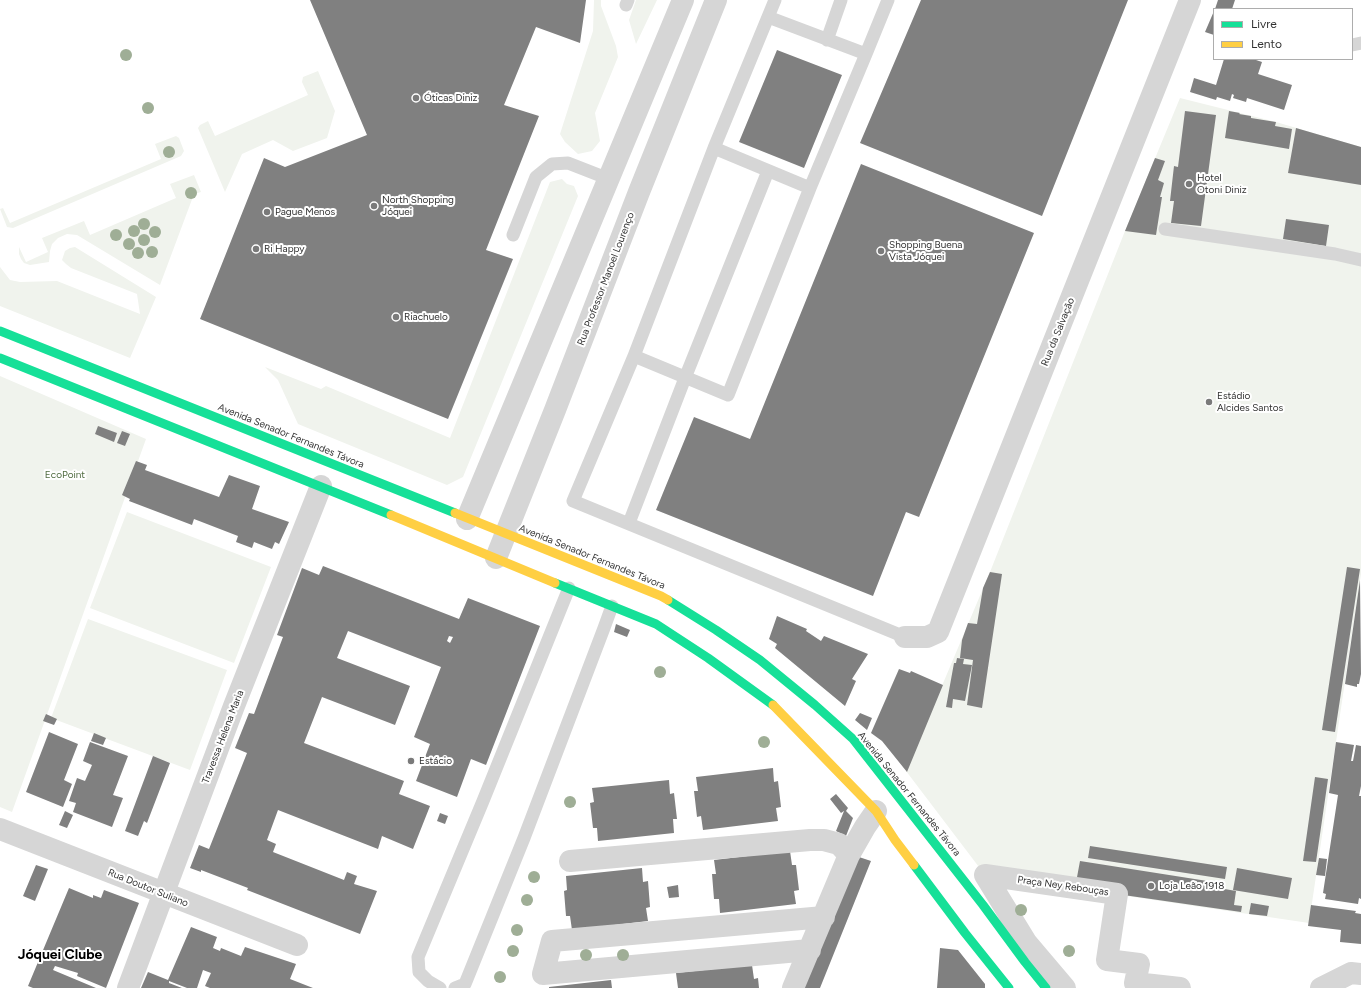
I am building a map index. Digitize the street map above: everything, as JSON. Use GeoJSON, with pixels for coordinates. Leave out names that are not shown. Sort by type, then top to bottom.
{"type":"FeatureCollection","features":[{"type":"Feature","properties":{"kind":"main road","name":"Avenida Senador Fernandes Távora"},"geometry":{"type":"LineString","coordinates":[[0,331],[661,596],[716,630],[760,660],[853,739],[1046,988]]}},
{"type":"Feature","properties":{"kind":"main road"},"geometry":{"type":"LineString","coordinates":[[0,358],[321,486],[656,624],[769,701],[876,811],[895,840],[965,933],[1009,988]]}},
{"type":"Feature","properties":{"kind":"street"},"geometry":{"type":"LineString","coordinates":[[468,519],[684,0]]}},
{"type":"Feature","properties":{"kind":"street","name":"Rua Professor Manoel Lourenço"},"geometry":{"type":"LineString","coordinates":[[496,558],[639,192],[716,0]]}},
{"type":"Feature","properties":{"kind":"street","name":"Rua da Salvação"},"geometry":{"type":"LineString","coordinates":[[905,637],[927,637],[938,632],[1190,0]]}},
{"type":"Feature","properties":{"kind":"street"},"geometry":{"type":"LineString","coordinates":[[609,179],[639,192]]}},
{"type":"Feature","properties":{"kind":"street","name":"Travessa Helena Maria"},"geometry":{"type":"LineString","coordinates":[[128,988],[234,706],[321,486]]}},
{"type":"Feature","properties":{"kind":"street"},"geometry":{"type":"LineString","coordinates":[[793,988],[849,855],[876,811]]}},
{"type":"Feature","properties":{"kind":"street","name":"Rua Doutor Suliano"},"geometry":{"type":"LineString","coordinates":[[0,829],[297,946]]}},
{"type":"Feature","properties":{"kind":"street"},"geometry":{"type":"LineString","coordinates":[[570,861],[817,840],[824,840],[839,844],[849,855]]}},
{"type":"Feature","properties":{"kind":"street","name":"Praça Ney Rebouças"},"geometry":{"type":"LineString","coordinates":[[1065,988],[1026,942],[985,875],[1117,894],[1108,960],[1139,964],[1135,983],[1180,988]]}},
{"type":"Feature","properties":{"kind":"street"},"geometry":{"type":"LineString","coordinates":[[810,950],[543,974],[552,942],[824,917]]}},
{"type":"Feature","properties":{"kind":"street"},"geometry":{"type":"LineString","coordinates":[[666,963],[673,930]]}},
{"type":"Feature","properties":{"kind":"street"},"geometry":{"type":"LineString","coordinates":[[1321,988],[1351,973],[1361,974]]}},
{"type":"Feature","properties":{"kind":"lane"},"geometry":{"type":"LineString","coordinates":[[775,0],[714,148],[634,356],[573,501],[905,637]]}},
{"type":"Feature","properties":{"kind":"lane"},"geometry":{"type":"LineString","coordinates":[[827,40],[841,0]]}},
{"type":"Feature","properties":{"kind":"lane"},"geometry":{"type":"LineString","coordinates":[[634,356],[728,395],[810,188],[888,0]]}},
{"type":"Feature","properties":{"kind":"lane"},"geometry":{"type":"LineString","coordinates":[[768,17],[866,54]]}},
{"type":"Feature","properties":{"kind":"lane"},"geometry":{"type":"LineString","coordinates":[[714,148],[810,188]]}},
{"type":"Feature","properties":{"kind":"lane"},"geometry":{"type":"LineString","coordinates":[[513,235],[536,177],[552,164],[568,163],[609,179]]}},
{"type":"Feature","properties":{"kind":"lane"},"geometry":{"type":"LineString","coordinates":[[629,523],[768,171]]}},
{"type":"Feature","properties":{"kind":"lane"},"geometry":{"type":"LineString","coordinates":[[1165,229],[1335,254],[1361,260]]}},
{"type":"Feature","properties":{"kind":"lane"},"geometry":{"type":"LineString","coordinates":[[440,988],[428,981],[419,972],[418,957],[489,787],[569,588]]}},
{"type":"Feature","properties":{"kind":"lane"},"geometry":{"type":"LineString","coordinates":[[454,988],[465,984],[524,838],[602,636],[612,606]]}},
{"type":"Feature","properties":{"kind":"green space"},"geometry":{"type":"Polygon","coordinates":[[[594,0],[601,0],[601,6],[616,46],[618,57],[595,113],[600,141],[592,151],[578,154],[565,142],[560,134],[593,31],[594,0]]]}},
{"type":"Feature","properties":{"kind":"green space"},"geometry":{"type":"Polygon","coordinates":[[[636,0],[657,0],[636,44],[629,20],[636,0]]]}},
{"type":"Feature","properties":{"kind":"green space"},"geometry":{"type":"Polygon","coordinates":[[[318,71],[335,111],[327,138],[293,151],[273,140],[242,154],[225,192],[198,128],[200,125],[208,121],[215,136],[308,95],[302,82],[303,77],[318,71]]]}},
{"type":"Feature","properties":{"kind":"green space","name":"Estádio Alcides Santos"},"geometry":{"type":"Polygon","coordinates":[[[1180,98],[1276,122],[1361,147],[1361,574],[1309,923],[985,875],[906,771],[990,572],[1125,231],[1180,98]]]}},
{"type":"Feature","properties":{"kind":"green space"},"geometry":{"type":"Polygon","coordinates":[[[176,136],[179,138],[184,151],[181,156],[13,228],[7,227],[0,209],[3,208],[10,223],[161,159],[155,144],[176,136]]]}},
{"type":"Feature","properties":{"kind":"green space"},"geometry":{"type":"Polygon","coordinates":[[[194,175],[201,192],[194,194],[160,285],[77,235],[67,234],[58,238],[52,244],[49,262],[30,265],[24,263],[21,259],[19,247],[26,262],[48,252],[42,238],[84,221],[90,235],[176,198],[170,184],[194,175]]]}},
{"type":"Feature","properties":{"kind":"green space"},"geometry":{"type":"Polygon","coordinates":[[[562,179],[567,184],[574,186],[578,196],[463,477],[447,485],[298,424],[278,380],[265,367],[321,389],[326,386],[450,438],[550,182],[562,179]]]}},
{"type":"Feature","properties":{"kind":"green space"},"geometry":{"type":"Polygon","coordinates":[[[75,247],[156,297],[130,358],[0,306],[0,267],[10,280],[20,282],[57,281],[140,314],[137,294],[71,268],[62,260],[65,251],[75,247]]]}},
{"type":"Feature","properties":{"kind":"green space","name":"EcoPoint"},"geometry":{"type":"Polygon","coordinates":[[[0,376],[146,439],[12,812],[0,807],[0,376]]]}},
{"type":"Feature","properties":{"kind":"green space"},"geometry":{"type":"Polygon","coordinates":[[[127,512],[271,567],[234,663],[90,608],[127,512]]]}},
{"type":"Feature","properties":{"kind":"green space"},"geometry":{"type":"Polygon","coordinates":[[[88,619],[227,670],[190,770],[51,718],[88,619]]]}},
{"type":"Feature","properties":{"kind":"building","name":"North Shopping Jóquei"},"geometry":{"type":"Polygon","coordinates":[[[310,0],[586,0],[580,43],[536,27],[504,105],[539,116],[486,250],[513,259],[448,419],[200,319],[264,158],[285,167],[367,135],[310,0]]]}},
{"type":"Feature","properties":{"kind":"building"},"geometry":{"type":"Polygon","coordinates":[[[921,0],[1128,0],[1042,216],[860,143],[921,0]]]}},
{"type":"Feature","properties":{"kind":"building"},"geometry":{"type":"Polygon","coordinates":[[[1218,0],[1235,0],[1232,8],[1215,8],[1218,0]]]}},
{"type":"Feature","properties":{"kind":"building"},"geometry":{"type":"Polygon","coordinates":[[[1213,13],[1213,35],[1205,32],[1213,13]]]}},
{"type":"Feature","properties":{"kind":"building"},"geometry":{"type":"Polygon","coordinates":[[[777,50],[842,75],[804,168],[739,142],[777,50]]]}},
{"type":"Feature","properties":{"kind":"building"},"geometry":{"type":"Polygon","coordinates":[[[1224,60],[1256,60],[1262,62],[1258,74],[1292,85],[1284,110],[1247,98],[1246,102],[1233,98],[1234,95],[1232,94],[1230,101],[1217,97],[1216,100],[1190,92],[1194,78],[1216,85],[1224,60]]]}},
{"type":"Feature","properties":{"kind":"building","name":"Hotel Otoni Diniz"},"geometry":{"type":"Polygon","coordinates":[[[1185,111],[1216,115],[1201,226],[1171,223],[1174,201],[1170,201],[1174,166],[1178,167],[1185,111]]]}},
{"type":"Feature","properties":{"kind":"building"},"geometry":{"type":"Polygon","coordinates":[[[1229,111],[1251,116],[1251,118],[1276,122],[1275,126],[1292,129],[1289,149],[1225,138],[1229,111]]]}},
{"type":"Feature","properties":{"kind":"building"},"geometry":{"type":"Polygon","coordinates":[[[1296,128],[1361,147],[1361,185],[1288,173],[1296,128]]]}},
{"type":"Feature","properties":{"kind":"building"},"geometry":{"type":"Polygon","coordinates":[[[1155,158],[1165,161],[1158,180],[1164,183],[1160,197],[1162,197],[1156,235],[1125,231],[1155,158]]]}},
{"type":"Feature","properties":{"kind":"building"},"geometry":{"type":"Polygon","coordinates":[[[861,164],[1034,233],[919,517],[906,512],[873,596],[656,510],[694,417],[750,439],[861,164]]]}},
{"type":"Feature","properties":{"kind":"building"},"geometry":{"type":"Polygon","coordinates":[[[1286,219],[1329,225],[1326,246],[1283,239],[1286,219]]]}},
{"type":"Feature","properties":{"kind":"building"},"geometry":{"type":"Polygon","coordinates":[[[98,426],[117,433],[114,442],[95,434],[98,426]]]}},
{"type":"Feature","properties":{"kind":"building"},"geometry":{"type":"Polygon","coordinates":[[[122,431],[130,434],[125,446],[117,443],[122,431]]]}},
{"type":"Feature","properties":{"kind":"building"},"geometry":{"type":"Polygon","coordinates":[[[136,461],[147,465],[145,470],[219,497],[229,475],[260,486],[252,509],[289,522],[279,544],[275,542],[272,549],[254,542],[252,548],[236,542],[238,536],[194,519],[192,525],[129,501],[130,499],[122,495],[136,461]]]}},
{"type":"Feature","properties":{"kind":"building"},"geometry":{"type":"Polygon","coordinates":[[[323,566],[459,619],[468,598],[540,626],[486,765],[471,759],[457,797],[416,781],[430,744],[414,737],[441,667],[348,631],[337,658],[410,686],[395,725],[322,697],[304,743],[404,781],[399,794],[430,806],[413,849],[382,836],[378,849],[278,810],[267,840],[276,844],[273,852],[344,880],[347,872],[357,876],[354,884],[377,891],[360,934],[247,890],[248,888],[201,870],[201,872],[190,868],[199,845],[209,849],[247,753],[235,748],[249,713],[254,714],[283,637],[277,635],[302,568],[319,575],[323,566]],[[449,636],[447,641],[450,643],[453,637],[449,636]]]}},
{"type":"Feature","properties":{"kind":"building"},"geometry":{"type":"Polygon","coordinates":[[[1347,567],[1360,569],[1335,732],[1322,730],[1347,567]]]}},
{"type":"Feature","properties":{"kind":"building"},"geometry":{"type":"Polygon","coordinates":[[[990,572],[1002,574],[982,708],[967,705],[973,660],[960,658],[962,640],[968,623],[977,624],[983,588],[990,572]]]}},
{"type":"Feature","properties":{"kind":"building"},"geometry":{"type":"Polygon","coordinates":[[[1360,580],[1361,674],[1357,687],[1345,684],[1360,580]]]}},
{"type":"Feature","properties":{"kind":"building"},"geometry":{"type":"Polygon","coordinates":[[[777,616],[807,629],[806,631],[821,641],[824,636],[868,654],[852,679],[856,681],[845,706],[775,648],[777,644],[769,639],[777,616]]]}},
{"type":"Feature","properties":{"kind":"building"},"geometry":{"type":"Polygon","coordinates":[[[616,624],[630,630],[627,637],[614,632],[616,624]]]}},
{"type":"Feature","properties":{"kind":"building"},"geometry":{"type":"Polygon","coordinates":[[[957,658],[964,659],[963,664],[972,665],[965,701],[953,699],[952,708],[946,707],[954,663],[956,663],[957,658]]]}},
{"type":"Feature","properties":{"kind":"building"},"geometry":{"type":"Polygon","coordinates":[[[899,669],[910,673],[911,671],[943,685],[907,772],[882,741],[871,733],[899,669]]]}},
{"type":"Feature","properties":{"kind":"building"},"geometry":{"type":"Polygon","coordinates":[[[860,713],[872,718],[867,730],[855,720],[860,713]]]}},
{"type":"Feature","properties":{"kind":"building"},"geometry":{"type":"Polygon","coordinates":[[[46,714],[57,719],[54,725],[43,721],[46,714]]]}},
{"type":"Feature","properties":{"kind":"building"},"geometry":{"type":"Polygon","coordinates":[[[49,732],[78,744],[64,780],[72,784],[63,807],[26,792],[49,732]]]}},
{"type":"Feature","properties":{"kind":"building"},"geometry":{"type":"Polygon","coordinates":[[[94,733],[106,738],[103,745],[91,741],[94,733]]]}},
{"type":"Feature","properties":{"kind":"building"},"geometry":{"type":"Polygon","coordinates":[[[90,742],[128,756],[113,795],[123,798],[112,827],[73,812],[76,803],[69,801],[77,778],[85,781],[92,765],[83,761],[90,742]]]}},
{"type":"Feature","properties":{"kind":"building"},"geometry":{"type":"Polygon","coordinates":[[[1336,742],[1354,745],[1351,761],[1353,761],[1356,745],[1361,746],[1361,786],[1359,796],[1361,796],[1361,899],[1359,898],[1358,904],[1325,899],[1326,894],[1323,893],[1338,795],[1329,793],[1336,742]]]}},
{"type":"Feature","properties":{"kind":"building"},"geometry":{"type":"Polygon","coordinates":[[[153,756],[170,763],[147,823],[144,821],[138,836],[125,831],[153,756]]]}},
{"type":"Feature","properties":{"kind":"building"},"geometry":{"type":"Polygon","coordinates":[[[773,768],[774,782],[778,781],[781,807],[776,808],[778,821],[703,830],[701,816],[697,817],[694,791],[698,791],[696,777],[773,768]]]}},
{"type":"Feature","properties":{"kind":"building"},"geometry":{"type":"Polygon","coordinates":[[[1315,777],[1328,779],[1316,862],[1303,861],[1315,777]]]}},
{"type":"Feature","properties":{"kind":"building"},"geometry":{"type":"Polygon","coordinates":[[[669,780],[670,794],[674,793],[677,819],[673,819],[674,833],[598,841],[597,828],[593,828],[590,803],[594,802],[592,788],[669,780]]]}},
{"type":"Feature","properties":{"kind":"building"},"geometry":{"type":"Polygon","coordinates":[[[836,794],[848,808],[846,811],[853,818],[846,836],[836,831],[844,811],[841,813],[830,799],[836,794]]]}},
{"type":"Feature","properties":{"kind":"building"},"geometry":{"type":"Polygon","coordinates":[[[65,811],[73,815],[67,828],[59,825],[65,811]]]}},
{"type":"Feature","properties":{"kind":"building"},"geometry":{"type":"Polygon","coordinates":[[[440,813],[448,816],[445,824],[437,821],[440,813]]]}},
{"type":"Feature","properties":{"kind":"building"},"geometry":{"type":"Polygon","coordinates":[[[1090,846],[1227,867],[1225,879],[1088,858],[1090,846]]]}},
{"type":"Feature","properties":{"kind":"building"},"geometry":{"type":"Polygon","coordinates":[[[790,851],[792,865],[796,865],[799,890],[794,891],[796,904],[720,913],[719,899],[714,899],[712,874],[716,874],[714,860],[790,851]]]}},
{"type":"Feature","properties":{"kind":"building"},"geometry":{"type":"Polygon","coordinates":[[[856,856],[871,861],[820,988],[802,988],[856,856]]]}},
{"type":"Feature","properties":{"kind":"building"},"geometry":{"type":"Polygon","coordinates":[[[1319,858],[1327,859],[1325,876],[1316,875],[1319,858]]]}},
{"type":"Feature","properties":{"kind":"building"},"geometry":{"type":"Polygon","coordinates":[[[1080,861],[1220,883],[1219,888],[1236,891],[1234,905],[1242,906],[1241,912],[1075,888],[1080,861]]]}},
{"type":"Feature","properties":{"kind":"building"},"geometry":{"type":"Polygon","coordinates":[[[36,865],[48,869],[35,901],[23,896],[36,865]]]}},
{"type":"Feature","properties":{"kind":"building"},"geometry":{"type":"Polygon","coordinates":[[[642,868],[643,882],[648,881],[650,907],[646,908],[648,921],[572,930],[570,916],[566,916],[564,891],[567,890],[566,876],[642,868]]]}},
{"type":"Feature","properties":{"kind":"building"},"geometry":{"type":"Polygon","coordinates":[[[1237,868],[1292,878],[1288,899],[1233,890],[1237,868]]]}},
{"type":"Feature","properties":{"kind":"building"},"geometry":{"type":"Polygon","coordinates":[[[678,885],[679,897],[669,898],[667,887],[678,885]]]}},
{"type":"Feature","properties":{"kind":"building"},"geometry":{"type":"Polygon","coordinates":[[[69,888],[93,898],[93,895],[101,898],[104,890],[139,903],[106,988],[77,976],[78,973],[55,966],[53,970],[96,988],[33,988],[28,986],[69,888]],[[71,949],[69,954],[78,957],[80,953],[71,949]]]}},
{"type":"Feature","properties":{"kind":"building"},"geometry":{"type":"Polygon","coordinates":[[[1251,903],[1269,906],[1267,916],[1249,914],[1251,903]]]}},
{"type":"Feature","properties":{"kind":"building"},"geometry":{"type":"Polygon","coordinates":[[[1311,905],[1356,911],[1355,913],[1361,914],[1361,944],[1340,942],[1341,930],[1308,926],[1311,905]]]}},
{"type":"Feature","properties":{"kind":"building"},"geometry":{"type":"Polygon","coordinates":[[[191,927],[217,937],[213,948],[220,951],[221,948],[241,956],[245,947],[296,964],[290,979],[313,988],[210,988],[205,986],[211,973],[203,970],[197,988],[187,988],[169,981],[169,983],[182,988],[141,988],[148,972],[168,980],[191,927]]]}},
{"type":"Feature","properties":{"kind":"building"},"geometry":{"type":"Polygon","coordinates":[[[940,948],[958,950],[985,984],[985,988],[937,988],[940,948]]]}},
{"type":"Feature","properties":{"kind":"building"},"geometry":{"type":"Polygon","coordinates":[[[752,965],[754,979],[758,978],[759,988],[678,988],[676,973],[752,965]]]}},
{"type":"Feature","properties":{"kind":"building"},"geometry":{"type":"Polygon","coordinates":[[[611,980],[612,988],[549,988],[549,987],[611,980]]]}},
{"type":"Feature","properties":{"kind":"traffic: fast"},"geometry":{"type":"LineString","coordinates":[[0,331],[455,513]]}},
{"type":"Feature","properties":{"kind":"traffic: fast"},"geometry":{"type":"LineString","coordinates":[[0,358],[391,515]]}},
{"type":"Feature","properties":{"kind":"traffic: fast"},"geometry":{"type":"LineString","coordinates":[[555,583],[656,624],[708,658],[773,705]]}},
{"type":"Feature","properties":{"kind":"traffic: fast"},"geometry":{"type":"LineString","coordinates":[[668,600],[760,660],[815,705],[853,739],[1046,988]]}},
{"type":"Feature","properties":{"kind":"traffic: fast"},"geometry":{"type":"LineString","coordinates":[[914,865],[965,933],[1009,988]]}},
{"type":"Feature","properties":{"kind":"traffic: slow"},"geometry":{"type":"LineString","coordinates":[[455,513],[668,600]]}},
{"type":"Feature","properties":{"kind":"traffic: slow"},"geometry":{"type":"LineString","coordinates":[[391,515],[555,583]]}},
{"type":"Feature","properties":{"kind":"traffic: slow"},"geometry":{"type":"LineString","coordinates":[[773,705],[876,811],[914,865]]}},
{"type":"Feature","properties":{"kind":"place","name":"Óticas Diniz"},"geometry":{"type":"Point","coordinates":[416,98]}},
{"type":"Feature","properties":{"kind":"place","name":"Hotel Otoni Diniz"},"geometry":{"type":"Point","coordinates":[1189,184]}},
{"type":"Feature","properties":{"kind":"place","name":"North Shopping Jóquei"},"geometry":{"type":"Point","coordinates":[374,206]}},
{"type":"Feature","properties":{"kind":"place","name":"Pague Menos"},"geometry":{"type":"Point","coordinates":[267,212]}},
{"type":"Feature","properties":{"kind":"place","name":"Ri Happy"},"geometry":{"type":"Point","coordinates":[256,249]}},
{"type":"Feature","properties":{"kind":"place","name":"Shopping Buena Vista Jóquei"},"geometry":{"type":"Point","coordinates":[881,251]}},
{"type":"Feature","properties":{"kind":"place","name":"Riachuelo"},"geometry":{"type":"Point","coordinates":[396,317]}},
{"type":"Feature","properties":{"kind":"place","name":"Estádio Alcides Santos"},"geometry":{"type":"Point","coordinates":[1209,402]}},
{"type":"Feature","properties":{"kind":"place","name":"Estácio"},"geometry":{"type":"Point","coordinates":[411,761]}},
{"type":"Feature","properties":{"kind":"place","name":"Loja Leão 1918"},"geometry":{"type":"Point","coordinates":[1151,886]}},
{"type":"Feature","properties":{"kind":"district","name":"Jóquei Clube"},"geometry":{"type":"Point","coordinates":[60,955]}}]}
